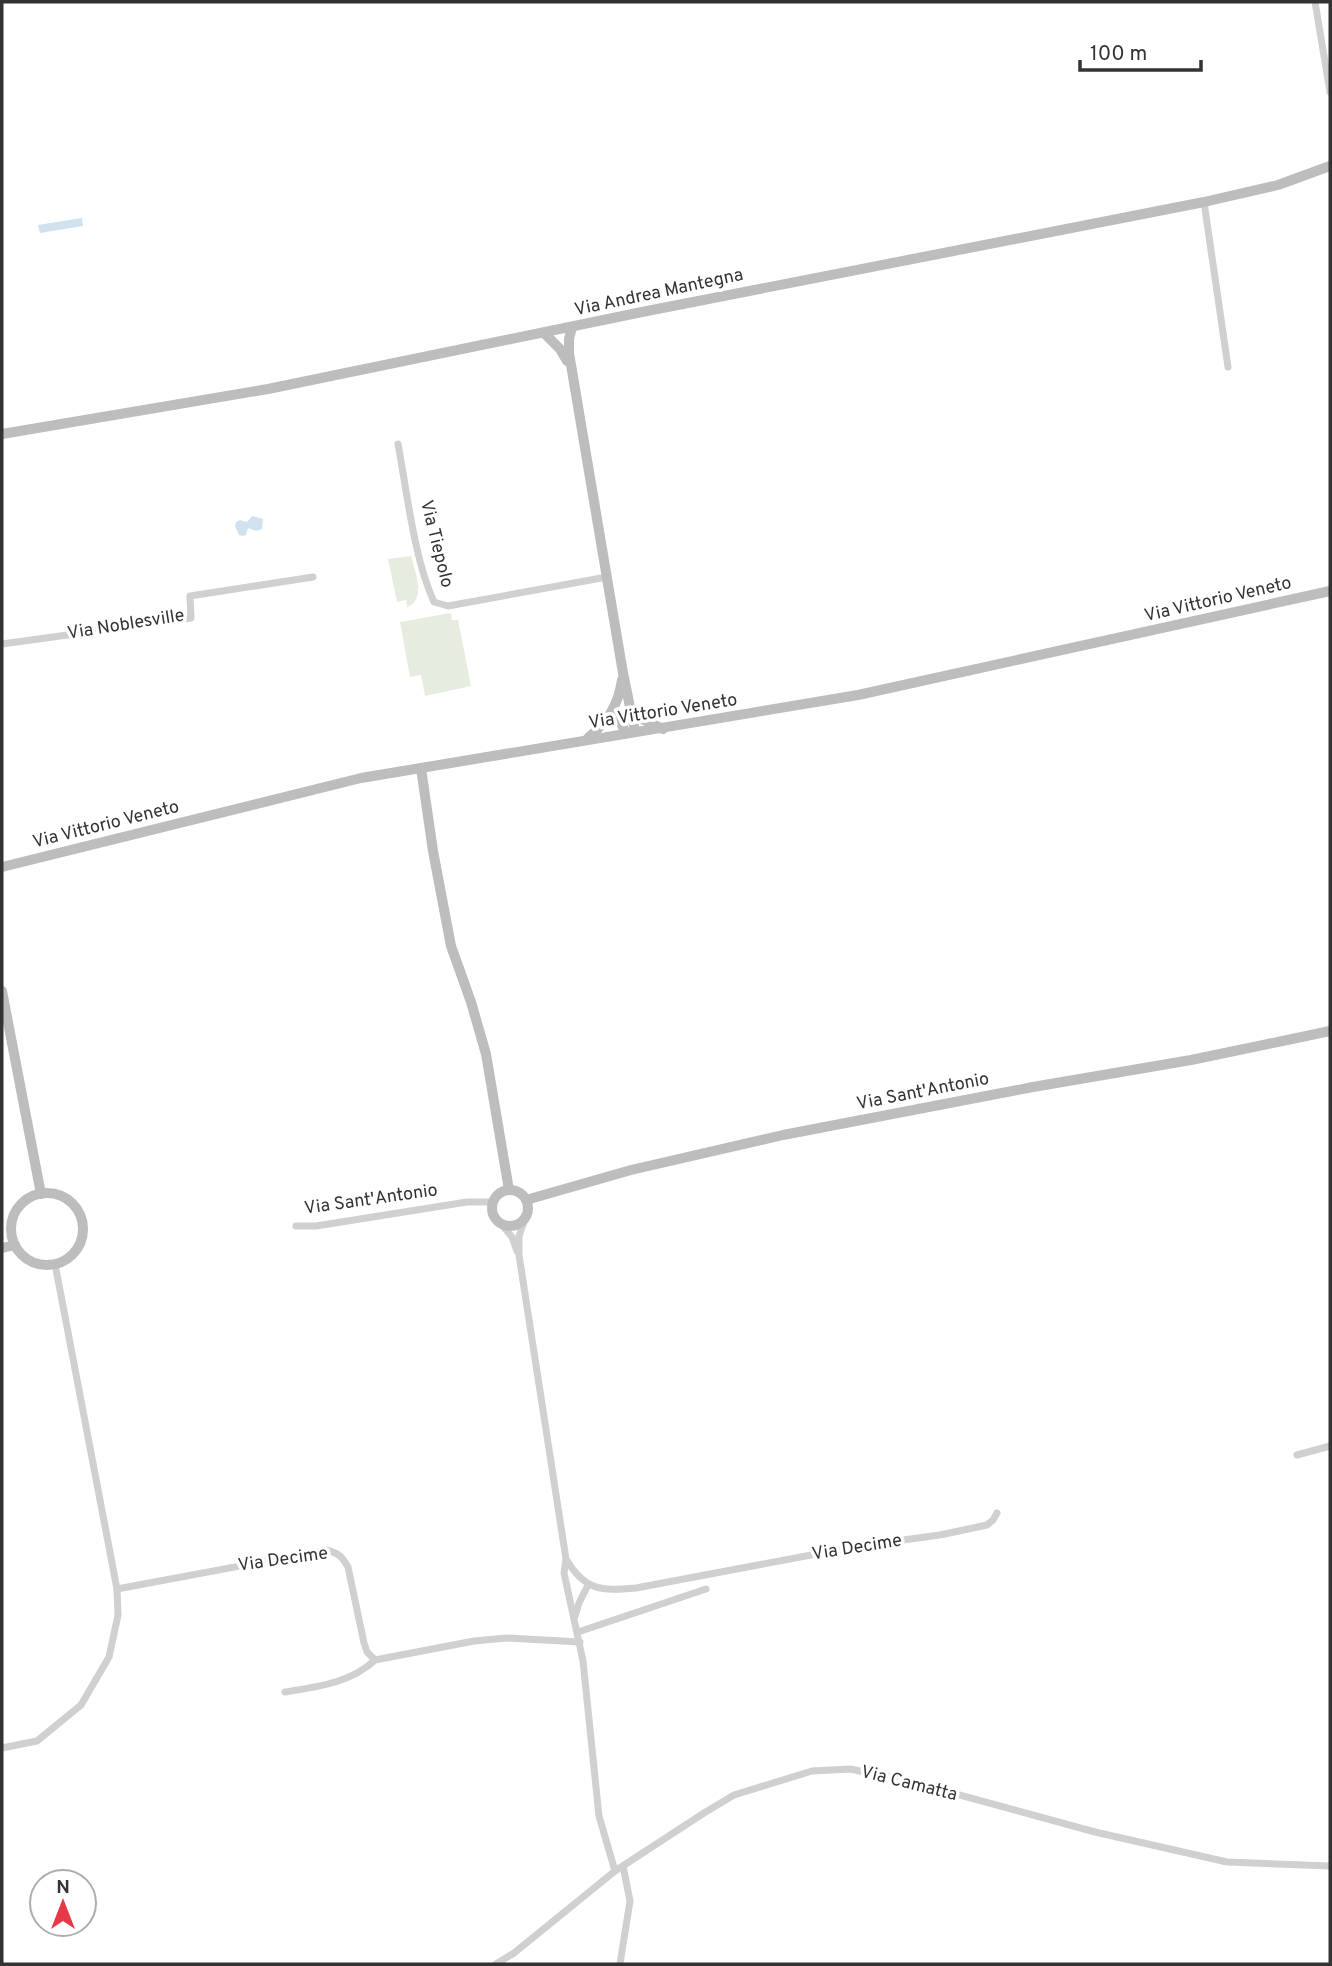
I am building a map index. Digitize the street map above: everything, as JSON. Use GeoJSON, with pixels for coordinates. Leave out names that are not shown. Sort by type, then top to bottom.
{"type":"FeatureCollection","features":[{"type":"Feature","properties":{"kind":"main road","name":"Via Andrea Mantegna"},"geometry":{"type":"LineString","coordinates":[[2,434],[268,389],[642,312],[1204,202],[1278,185],[1330,166]]}},
{"type":"Feature","properties":{"kind":"main road"},"geometry":{"type":"LineString","coordinates":[[565,329],[569,340],[623,673],[632,709],[630,732]]}},
{"type":"Feature","properties":{"kind":"main road"},"geometry":{"type":"LineString","coordinates":[[560,349],[565,329]]}},
{"type":"Feature","properties":{"kind":"main road"},"geometry":{"type":"LineString","coordinates":[[544,333],[560,349],[572,371]]}},
{"type":"Feature","properties":{"kind":"main road","name":"Via Vittorio Veneto"},"geometry":{"type":"LineString","coordinates":[[2,867],[361,778],[858,695],[1330,592]]}},
{"type":"Feature","properties":{"kind":"main road"},"geometry":{"type":"LineString","coordinates":[[586,740],[614,710],[623,673]]}},
{"type":"Feature","properties":{"kind":"main road"},"geometry":{"type":"LineString","coordinates":[[632,709],[642,719],[663,729]]}},
{"type":"Feature","properties":{"kind":"main road"},"geometry":{"type":"LineString","coordinates":[[614,710],[630,732]]}},
{"type":"Feature","properties":{"kind":"main road"},"geometry":{"type":"LineString","coordinates":[[421,768],[451,946],[486,1054],[509,1190]]}},
{"type":"Feature","properties":{"kind":"main road"},"geometry":{"type":"LineString","coordinates":[[2,990],[41,1194]]}},
{"type":"Feature","properties":{"kind":"main road","name":"Via Sant'Antonio"},"geometry":{"type":"LineString","coordinates":[[526,1200],[631,1170],[783,1135],[1191,1060],[1330,1031]]}},
{"type":"Feature","properties":{"kind":"main road"},"geometry":{"type":"LineString","coordinates":[[509,1190],[517,1191],[526,1200],[528,1208],[525,1219],[512,1227],[502,1225],[491,1210],[492,1202],[499,1193],[509,1190]]}},
{"type":"Feature","properties":{"kind":"main road"},"geometry":{"type":"LineString","coordinates":[[41,1194],[62,1196],[78,1210],[82,1220],[81,1242],[75,1252],[66,1260],[55,1264],[32,1262],[22,1255],[12,1235],[15,1213],[31,1197],[41,1194]]}},
{"type":"Feature","properties":{"kind":"main road"},"geometry":{"type":"LineString","coordinates":[[2,1248],[15,1245]]}},
{"type":"Feature","properties":{"kind":"street"},"geometry":{"type":"LineString","coordinates":[[1315,2],[1330,92]]}},
{"type":"Feature","properties":{"kind":"street"},"geometry":{"type":"LineString","coordinates":[[1204,202],[1228,367]]}},
{"type":"Feature","properties":{"kind":"street","name":"Via Tiepolo"},"geometry":{"type":"LineString","coordinates":[[398,444],[419,550],[434,602],[448,606],[607,577]]}},
{"type":"Feature","properties":{"kind":"street","name":"Via Noblesville"},"geometry":{"type":"LineString","coordinates":[[2,644],[191,618],[190,596],[313,576]]}},
{"type":"Feature","properties":{"kind":"street","name":"Via Sant'Antonio"},"geometry":{"type":"LineString","coordinates":[[296,1226],[316,1226],[467,1202],[492,1202]]}},
{"type":"Feature","properties":{"kind":"street"},"geometry":{"type":"LineString","coordinates":[[525,1219],[519,1237],[519,1255],[566,1559],[564,1573],[580,1642],[599,1816],[615,1871]]}},
{"type":"Feature","properties":{"kind":"street"},"geometry":{"type":"LineString","coordinates":[[502,1225],[512,1237],[519,1255]]}},
{"type":"Feature","properties":{"kind":"street"},"geometry":{"type":"LineString","coordinates":[[2,1748],[37,1741],[81,1706],[109,1657],[118,1615],[117,1589],[55,1264]]}},
{"type":"Feature","properties":{"kind":"street"},"geometry":{"type":"LineString","coordinates":[[1297,1455],[1330,1447]]}},
{"type":"Feature","properties":{"kind":"street","name":"Via Decime"},"geometry":{"type":"LineString","coordinates":[[584,1582],[612,1590],[636,1588],[859,1546],[940,1535],[987,1525],[997,1513]]}},
{"type":"Feature","properties":{"kind":"street","name":"Via Decime"},"geometry":{"type":"LineString","coordinates":[[117,1589],[326,1550],[337,1552],[348,1567],[363,1643],[375,1660]]}},
{"type":"Feature","properties":{"kind":"street"},"geometry":{"type":"LineString","coordinates":[[566,1559],[574,1573],[584,1582]]}},
{"type":"Feature","properties":{"kind":"street"},"geometry":{"type":"LineString","coordinates":[[569,1595],[571,1590],[584,1582]]}},
{"type":"Feature","properties":{"kind":"street"},"geometry":{"type":"LineString","coordinates":[[575,1620],[584,1582]]}},
{"type":"Feature","properties":{"kind":"street"},"geometry":{"type":"LineString","coordinates":[[578,1632],[706,1589]]}},
{"type":"Feature","properties":{"kind":"street"},"geometry":{"type":"LineString","coordinates":[[285,1692],[321,1687],[343,1680],[368,1667],[375,1660],[474,1641],[507,1637],[580,1642]]}},
{"type":"Feature","properties":{"kind":"street","name":"Via Camatta"},"geometry":{"type":"LineString","coordinates":[[496,1964],[514,1953],[615,1871],[664,1838],[734,1796],[812,1771],[849,1769],[901,1779],[1095,1832],[1227,1862],[1330,1866]]}},
{"type":"Feature","properties":{"kind":"street"},"geometry":{"type":"LineString","coordinates":[[620,1964],[629,1901],[623,1866]]}},
{"type":"Feature","properties":{"kind":"shaded area"},"geometry":{"type":"Polygon","coordinates":[[[411,556],[418,592],[417,598],[407,607],[406,600],[397,602],[388,559],[411,556]]]}},
{"type":"Feature","properties":{"kind":"shaded area"},"geometry":{"type":"Polygon","coordinates":[[[451,613],[452,620],[458,620],[471,686],[425,696],[421,675],[410,677],[400,622],[451,613]]]}},
{"type":"Feature","properties":{"kind":"water"},"geometry":{"type":"Polygon","coordinates":[[[82,218],[83,226],[40,233],[38,225],[82,218]]]}},
{"type":"Feature","properties":{"kind":"water"},"geometry":{"type":"Polygon","coordinates":[[[252,516],[263,519],[262,529],[256,531],[248,528],[246,535],[239,535],[236,522],[247,522],[252,516]]]}}]}
